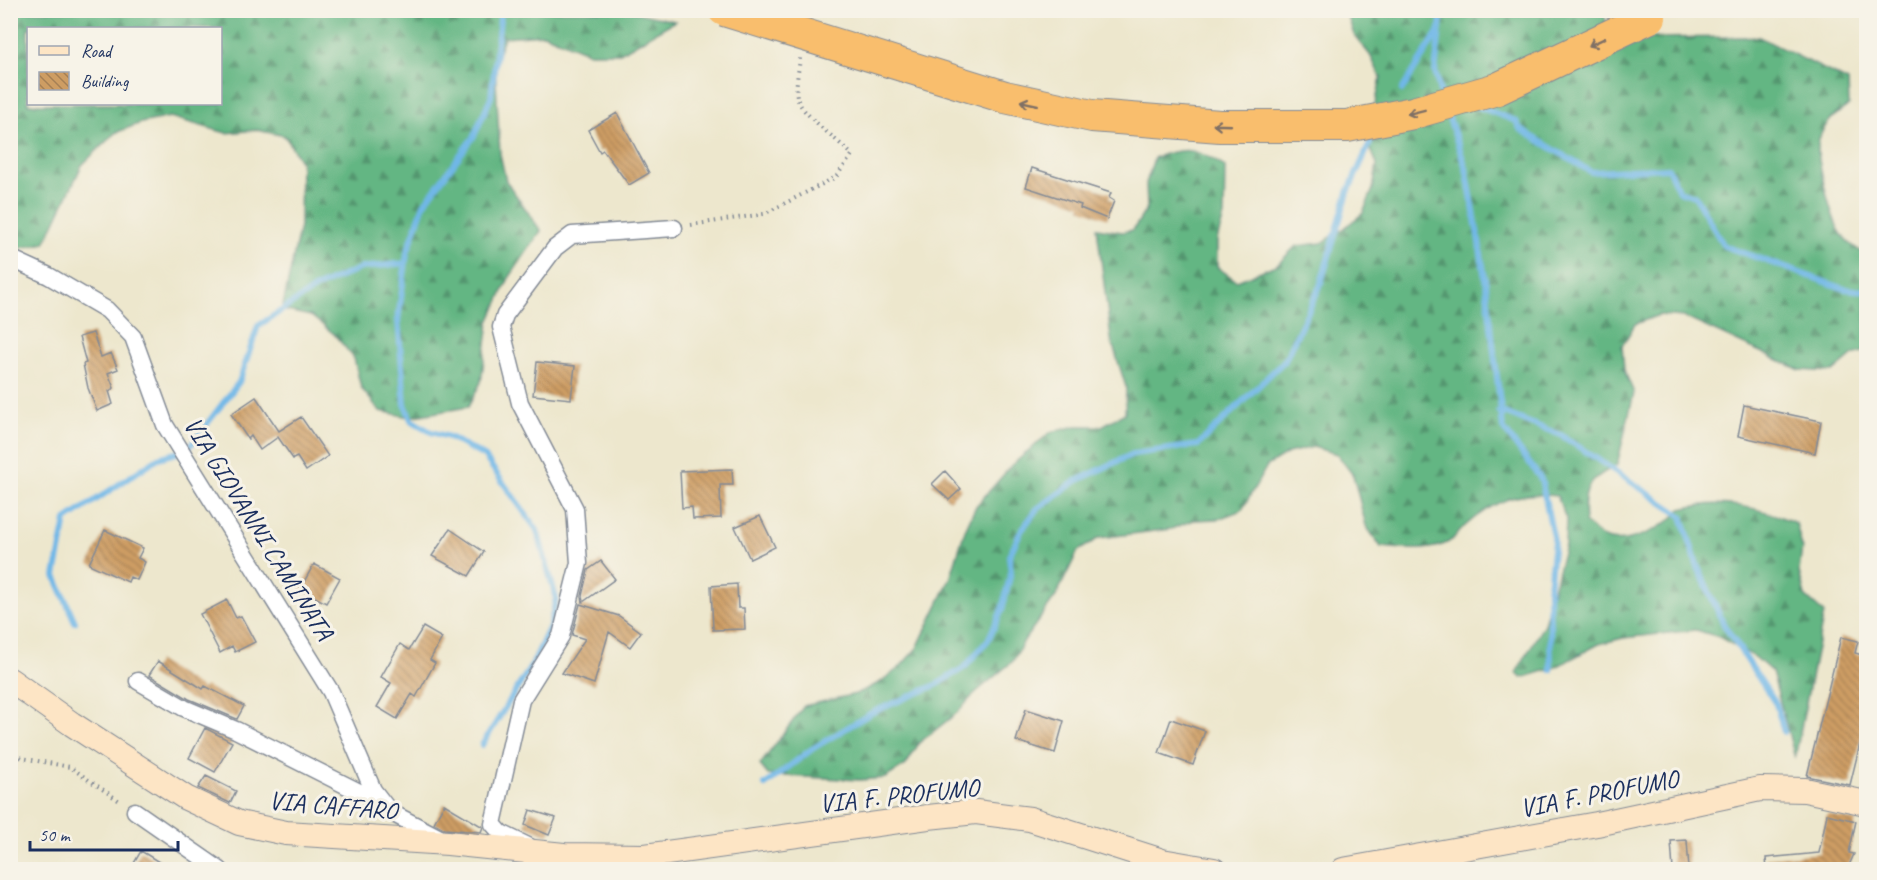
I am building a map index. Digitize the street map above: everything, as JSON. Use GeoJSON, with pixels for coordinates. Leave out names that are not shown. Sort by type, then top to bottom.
{"type":"FeatureCollection","features":[{"type":"Feature","properties":{"kind":"highway"},"geometry":{"type":"LineString","coordinates":[[724,10],[1005,97],[1092,116],[1220,126],[1347,126],[1413,113],[1497,88],[1650,17]]}},
{"type":"Feature","properties":{"kind":"street"},"geometry":{"type":"LineString","coordinates":[[537,861],[493,824],[521,700],[561,636],[579,563],[575,509],[520,403],[501,327],[505,315],[555,248],[572,235],[674,228]]}},
{"type":"Feature","properties":{"kind":"street","name":"VIA GIOVANNI CAMINATA"},"geometry":{"type":"LineString","coordinates":[[10,258],[49,276],[107,310],[133,337],[165,425],[331,692],[364,774],[390,812],[448,843]]}},
{"type":"Feature","properties":{"kind":"street","name":"VIA CAFFARO"},"geometry":{"type":"LineString","coordinates":[[10,680],[72,724],[186,798],[239,823],[286,833],[448,843],[537,861],[577,860]]}},
{"type":"Feature","properties":{"kind":"street"},"geometry":{"type":"LineString","coordinates":[[138,681],[184,708],[237,730],[383,803]]}},
{"type":"Feature","properties":{"kind":"street","name":"VIA F. PROFUMO"},"geometry":{"type":"LineString","coordinates":[[1343,870],[1597,825],[1760,789],[1805,790],[1866,802]]}},
{"type":"Feature","properties":{"kind":"street"},"geometry":{"type":"LineString","coordinates":[[135,811],[220,870]]}},
{"type":"Feature","properties":{"kind":"street","name":"VIA F. PROFUMO"},"geometry":{"type":"LineString","coordinates":[[577,860],[645,856],[916,818],[976,812],[1030,819],[1162,861],[1214,870]]}},
{"type":"Feature","properties":{"kind":"path"},"geometry":{"type":"LineString","coordinates":[[674,228],[764,214],[836,177],[852,155],[838,139],[806,114],[797,97],[800,56]]}},
{"type":"Feature","properties":{"kind":"path"},"geometry":{"type":"LineString","coordinates":[[10,751],[22,758],[70,767],[135,811]]}},
{"type":"Feature","properties":{"kind":"green space"},"geometry":{"type":"Polygon","coordinates":[[[11,11],[629,11],[675,21],[620,53],[589,53],[544,34],[504,37],[495,63],[500,154],[506,181],[541,231],[509,278],[489,322],[481,382],[468,407],[409,417],[380,411],[361,388],[354,358],[334,334],[311,316],[282,310],[300,226],[301,162],[285,136],[257,130],[226,133],[170,117],[141,123],[115,133],[82,165],[45,243],[16,249],[11,245],[11,11]]]}},
{"type":"Feature","properties":{"kind":"green space"},"geometry":{"type":"Polygon","coordinates":[[[1346,11],[1603,11],[1614,48],[1636,38],[1759,37],[1848,81],[1849,105],[1827,123],[1818,146],[1827,195],[1837,226],[1849,243],[1866,254],[1866,351],[1853,355],[1833,372],[1800,370],[1684,317],[1659,315],[1635,324],[1622,346],[1624,370],[1634,393],[1617,465],[1593,481],[1586,493],[1584,510],[1585,522],[1601,537],[1613,540],[1646,534],[1667,522],[1681,509],[1711,504],[1754,509],[1796,523],[1802,547],[1799,572],[1805,596],[1824,613],[1795,758],[1772,672],[1755,657],[1719,637],[1696,630],[1623,638],[1599,644],[1554,668],[1522,678],[1516,673],[1544,624],[1565,545],[1566,519],[1557,496],[1531,495],[1508,499],[1475,517],[1451,541],[1437,547],[1413,549],[1381,547],[1366,526],[1353,475],[1337,454],[1313,447],[1288,453],[1267,466],[1242,510],[1218,519],[1194,520],[1171,529],[1099,538],[1078,551],[1056,596],[1025,639],[1013,661],[975,693],[958,712],[919,743],[906,765],[885,778],[860,780],[768,775],[760,765],[804,706],[856,694],[879,683],[899,668],[917,648],[950,579],[965,530],[976,506],[1012,465],[1051,432],[1076,426],[1102,426],[1125,413],[1126,387],[1111,339],[1097,228],[1122,232],[1133,230],[1147,208],[1146,183],[1154,158],[1175,152],[1191,151],[1206,156],[1225,167],[1224,216],[1217,240],[1217,267],[1237,281],[1278,264],[1296,246],[1322,243],[1363,213],[1373,189],[1377,164],[1367,140],[1381,78],[1370,55],[1354,35],[1346,11]]]}},
{"type":"Feature","properties":{"kind":"building"},"geometry":{"type":"Polygon","coordinates":[[[617,113],[649,173],[629,185],[603,150],[600,152],[588,130],[617,113]]]}},
{"type":"Feature","properties":{"kind":"building"},"geometry":{"type":"Polygon","coordinates":[[[1032,168],[1111,193],[1109,198],[1114,201],[1107,219],[1080,208],[1081,205],[1026,187],[1032,168]]]}},
{"type":"Feature","properties":{"kind":"building"},"geometry":{"type":"Polygon","coordinates":[[[93,333],[101,357],[111,353],[118,369],[108,373],[114,388],[109,391],[113,404],[97,411],[88,388],[83,364],[86,363],[79,337],[93,333]]]}},
{"type":"Feature","properties":{"kind":"building"},"geometry":{"type":"Polygon","coordinates":[[[537,362],[575,366],[571,399],[533,395],[537,362]]]}},
{"type":"Feature","properties":{"kind":"building"},"geometry":{"type":"Polygon","coordinates":[[[256,397],[279,431],[301,417],[328,456],[306,471],[297,457],[293,459],[278,437],[260,450],[251,436],[248,439],[231,414],[256,397]]]}},
{"type":"Feature","properties":{"kind":"building"},"geometry":{"type":"Polygon","coordinates":[[[1744,405],[1821,421],[1815,453],[1738,436],[1744,405]]]}},
{"type":"Feature","properties":{"kind":"building"},"geometry":{"type":"Polygon","coordinates":[[[732,469],[733,485],[720,485],[721,518],[693,519],[692,507],[682,508],[680,471],[732,469]]]}},
{"type":"Feature","properties":{"kind":"building"},"geometry":{"type":"Polygon","coordinates":[[[945,471],[961,489],[949,500],[932,484],[945,471]]]}},
{"type":"Feature","properties":{"kind":"building"},"geometry":{"type":"Polygon","coordinates":[[[760,516],[775,547],[750,559],[735,527],[760,516]]]}},
{"type":"Feature","properties":{"kind":"building"},"geometry":{"type":"Polygon","coordinates":[[[450,529],[484,552],[469,576],[432,556],[450,529]]]}},
{"type":"Feature","properties":{"kind":"building"},"geometry":{"type":"Polygon","coordinates":[[[105,530],[143,548],[138,558],[145,562],[137,580],[130,577],[128,582],[89,564],[105,530]]]}},
{"type":"Feature","properties":{"kind":"building"},"geometry":{"type":"Polygon","coordinates":[[[601,561],[615,579],[583,602],[582,596],[588,570],[601,561]]]}},
{"type":"Feature","properties":{"kind":"building"},"geometry":{"type":"Polygon","coordinates":[[[314,564],[340,578],[326,603],[300,589],[314,564]]]}},
{"type":"Feature","properties":{"kind":"building"},"geometry":{"type":"Polygon","coordinates":[[[737,584],[738,608],[744,608],[745,629],[713,630],[711,586],[737,584]]]}},
{"type":"Feature","properties":{"kind":"building"},"geometry":{"type":"Polygon","coordinates":[[[227,600],[236,618],[241,616],[255,642],[235,652],[232,646],[220,653],[200,614],[227,600]]]}},
{"type":"Feature","properties":{"kind":"building"},"geometry":{"type":"Polygon","coordinates":[[[580,604],[619,616],[641,632],[630,647],[609,632],[594,684],[562,673],[585,639],[572,635],[580,604]]]}},
{"type":"Feature","properties":{"kind":"building"},"geometry":{"type":"Polygon","coordinates":[[[423,627],[442,638],[430,660],[435,663],[416,697],[412,694],[397,719],[377,707],[391,683],[381,677],[400,644],[409,650],[423,627]]]}},
{"type":"Feature","properties":{"kind":"building"},"geometry":{"type":"Polygon","coordinates":[[[1841,637],[1858,641],[1855,653],[1866,656],[1866,719],[1850,785],[1807,776],[1841,637]]]}},
{"type":"Feature","properties":{"kind":"building"},"geometry":{"type":"Polygon","coordinates":[[[158,661],[203,689],[205,686],[244,706],[237,719],[189,699],[149,675],[158,661]]]}},
{"type":"Feature","properties":{"kind":"building"},"geometry":{"type":"Polygon","coordinates":[[[1026,709],[1064,721],[1055,753],[1016,741],[1026,709]]]}},
{"type":"Feature","properties":{"kind":"building"},"geometry":{"type":"Polygon","coordinates":[[[1171,719],[1205,731],[1193,765],[1159,753],[1171,719]]]}},
{"type":"Feature","properties":{"kind":"building"},"geometry":{"type":"Polygon","coordinates":[[[205,728],[232,742],[215,772],[189,758],[205,728]]]}},
{"type":"Feature","properties":{"kind":"building"},"geometry":{"type":"Polygon","coordinates":[[[206,776],[236,791],[230,803],[198,788],[206,776]]]}},
{"type":"Feature","properties":{"kind":"building"},"geometry":{"type":"Polygon","coordinates":[[[444,804],[483,827],[481,832],[445,829],[434,823],[444,804]]]}},
{"type":"Feature","properties":{"kind":"building"},"geometry":{"type":"Polygon","coordinates":[[[530,810],[556,818],[549,835],[525,825],[530,810]]]}},
{"type":"Feature","properties":{"kind":"building"},"geometry":{"type":"Polygon","coordinates":[[[1827,814],[1856,821],[1849,853],[1854,854],[1847,870],[1767,870],[1766,858],[1819,853],[1827,814]]]}},
{"type":"Feature","properties":{"kind":"building"},"geometry":{"type":"Polygon","coordinates":[[[1687,840],[1689,870],[1673,870],[1671,841],[1687,840]]]}},
{"type":"Feature","properties":{"kind":"building"},"geometry":{"type":"Polygon","coordinates":[[[141,851],[172,870],[130,870],[141,851]]]}},
{"type":"Feature","properties":{"kind":"waterway"},"geometry":{"type":"LineString","coordinates":[[482,745],[533,663],[550,626],[556,598],[537,530],[484,456],[449,437],[431,432],[411,420],[405,404],[398,320],[407,253],[424,204],[474,136],[491,97],[501,10]]}},
{"type":"Feature","properties":{"kind":"waterway"},"geometry":{"type":"LineString","coordinates":[[1440,92],[1435,72],[1442,10]]}},
{"type":"Feature","properties":{"kind":"waterway"},"geometry":{"type":"LineString","coordinates":[[1402,90],[1438,32]]}},
{"type":"Feature","properties":{"kind":"waterway"},"geometry":{"type":"LineString","coordinates":[[1479,107],[1516,121],[1520,129],[1591,172],[1668,168],[1679,191],[1695,196],[1724,246],[1845,289],[1866,291]]}},
{"type":"Feature","properties":{"kind":"waterway"},"geometry":{"type":"LineString","coordinates":[[1449,118],[1466,168],[1473,206],[1486,284],[1503,428],[1541,479],[1554,541],[1549,588],[1551,670]]}},
{"type":"Feature","properties":{"kind":"waterway"},"geometry":{"type":"LineString","coordinates":[[765,785],[812,749],[873,712],[936,685],[965,667],[988,640],[1002,610],[1011,572],[1009,556],[1021,531],[1037,509],[1076,481],[1133,454],[1198,445],[1285,360],[1320,286],[1348,192],[1376,130]]}},
{"type":"Feature","properties":{"kind":"waterway"},"geometry":{"type":"LineString","coordinates":[[75,622],[55,576],[66,520],[158,458],[187,450],[239,382],[258,326],[317,287],[361,268],[406,263]]}},
{"type":"Feature","properties":{"kind":"waterway"},"geometry":{"type":"LineString","coordinates":[[1499,411],[1561,435],[1682,516],[1697,565],[1724,625],[1776,704],[1784,732]]}}]}
